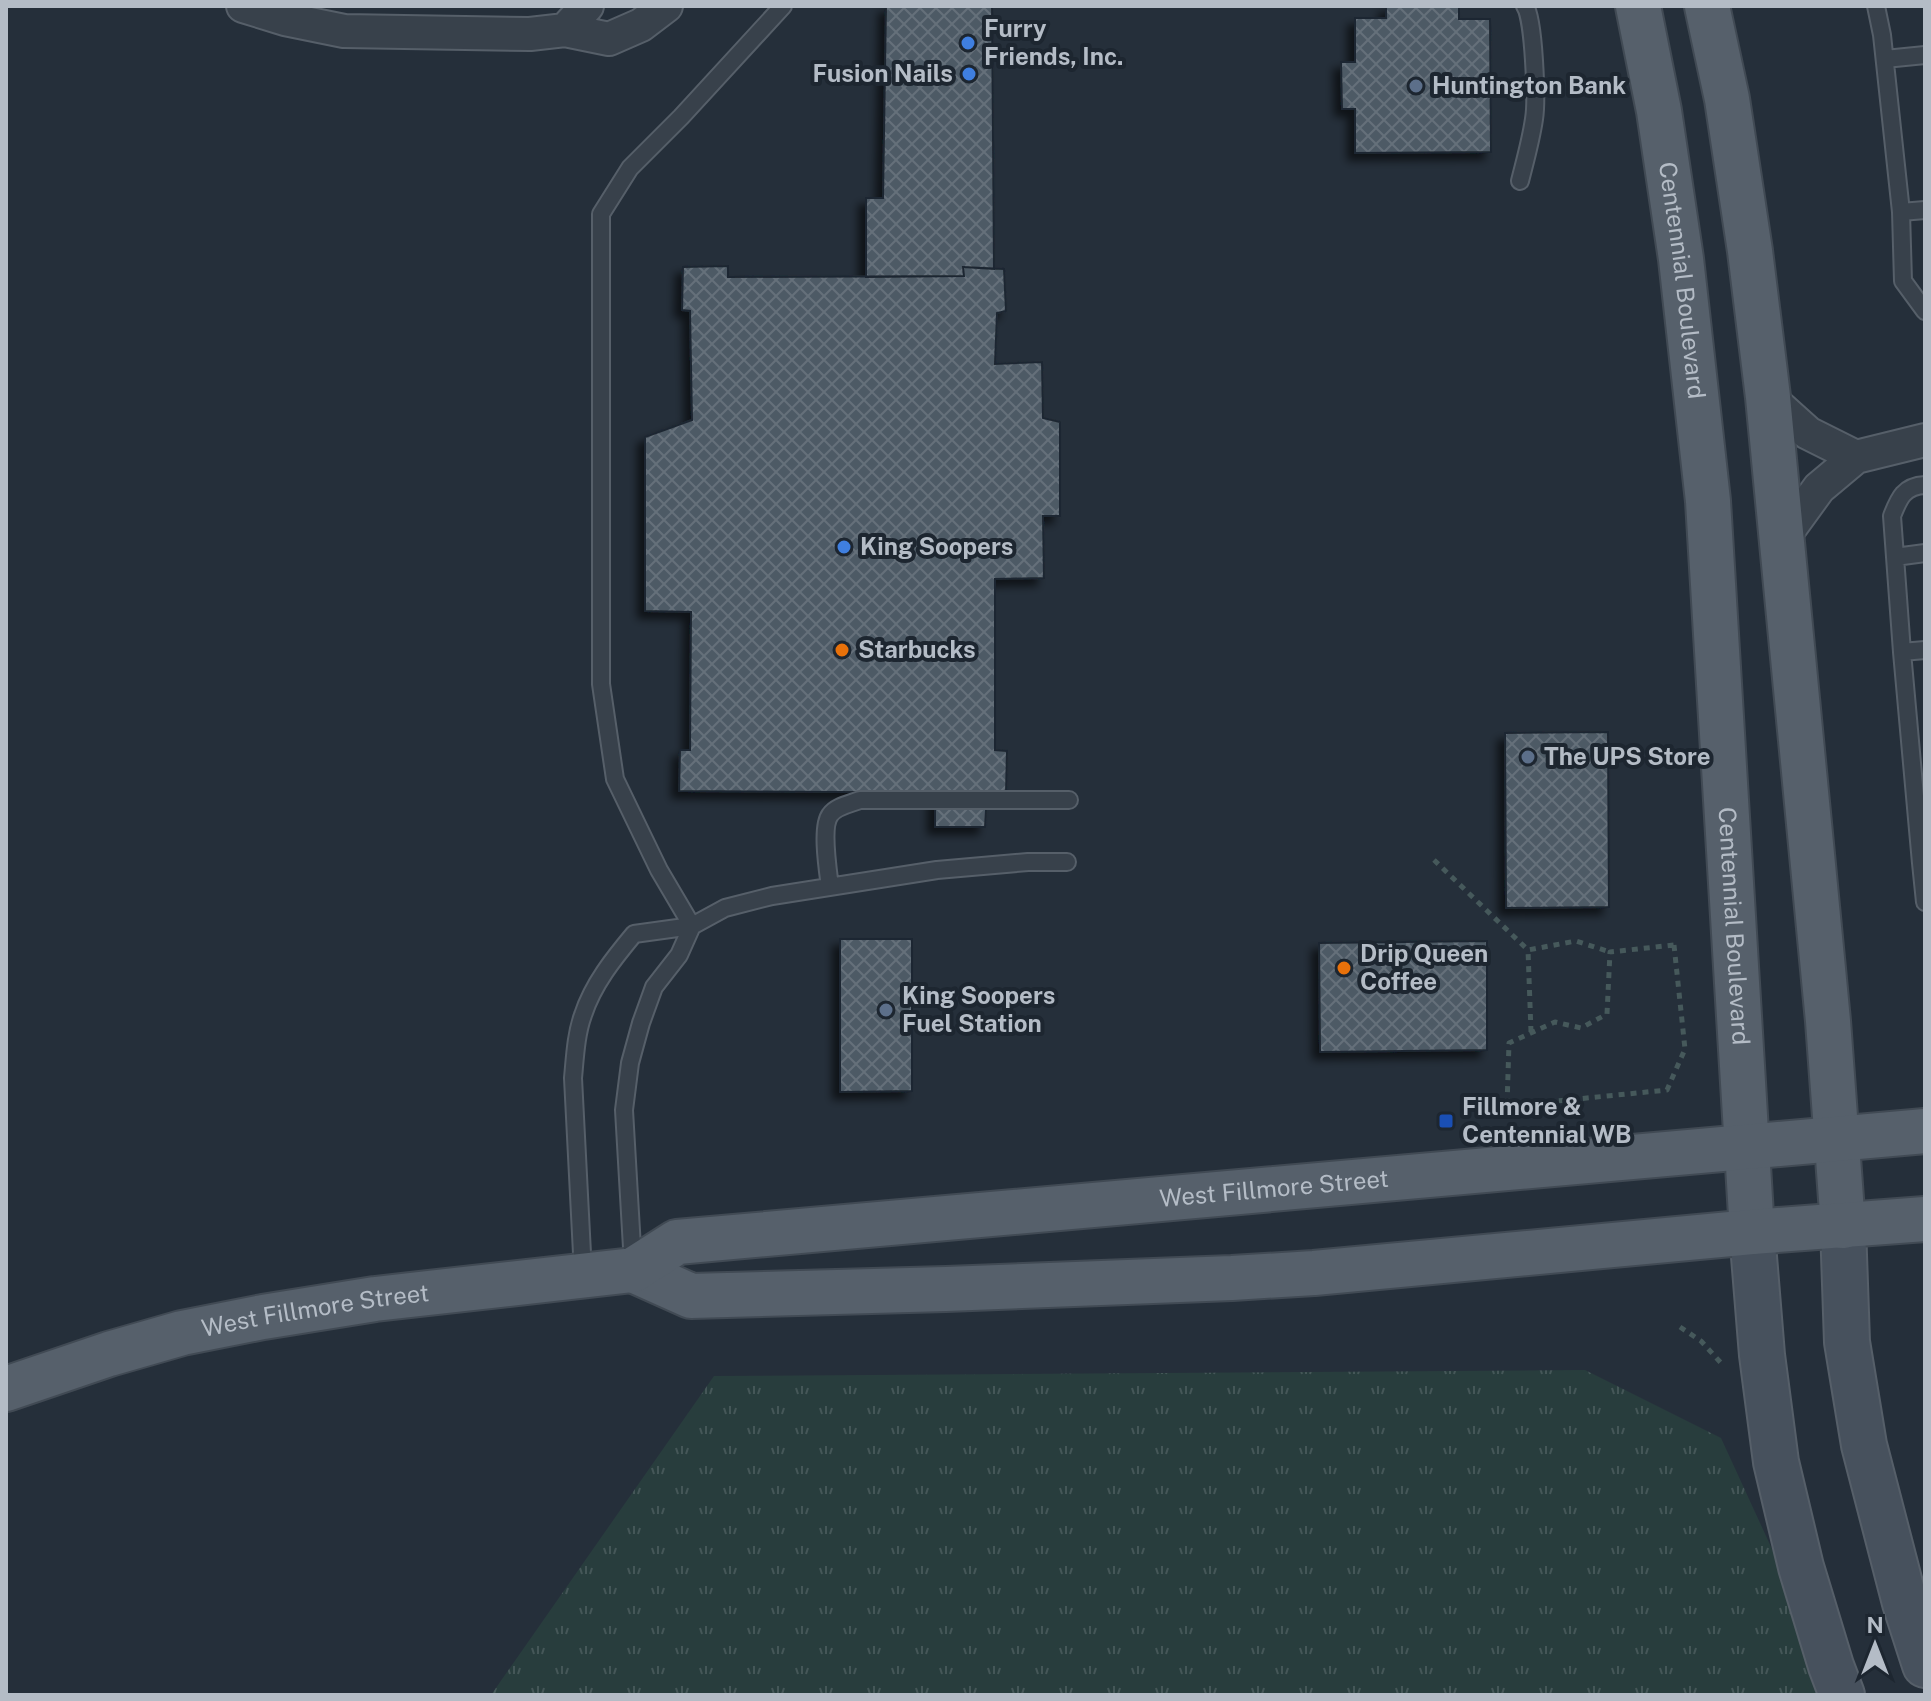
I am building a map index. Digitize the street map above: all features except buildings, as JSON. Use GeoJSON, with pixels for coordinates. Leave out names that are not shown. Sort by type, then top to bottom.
{"type":"FeatureCollection","features":[{"type":"Feature","properties":{"kind":"main road","name":"Centennial Boulevard"},"geometry":{"type":"LineString","coordinates":[[1638,6],[1659,111],[1681,259],[1708,501],[1744,1073],[1746,1148],[1762,1355],[1776,1462],[1801,1567],[1842,1695]]}},
{"type":"Feature","properties":{"kind":"main road"},"geometry":{"type":"LineString","coordinates":[[1707,6],[1727,99],[1768,397],[1828,1021],[1843,1226],[1847,1342],[1864,1445],[1905,1603],[1925,1665]]}},
{"type":"Feature","properties":{"kind":"main road","name":"West Fillmore Street"},"geometry":{"type":"LineString","coordinates":[[6,1389],[182,1333],[263,1317],[375,1299],[633,1270],[677,1242],[1925,1131]]}},
{"type":"Feature","properties":{"kind":"main road","name":"West Fillmore Street"},"geometry":{"type":"LineString","coordinates":[[633,1270],[691,1296],[1232,1278],[1925,1219]]}},
{"type":"Feature","properties":{"kind":"street"},"geometry":{"type":"LineString","coordinates":[[243,6],[285,19],[344,31],[530,34],[565,30],[609,39],[641,25],[666,6]]}},
{"type":"Feature","properties":{"kind":"street"},"geometry":{"type":"LineString","coordinates":[[565,30],[587,6]]}},
{"type":"Feature","properties":{"kind":"street"},"geometry":{"type":"LineString","coordinates":[[1768,397],[1808,433],[1856,457]]}},
{"type":"Feature","properties":{"kind":"street"},"geometry":{"type":"LineString","coordinates":[[1782,539],[1819,488],[1856,457],[1925,440]]}},
{"type":"Feature","properties":{"kind":"lane"},"geometry":{"type":"LineString","coordinates":[[692,926],[659,870],[615,779],[601,684],[601,214],[630,168],[783,6]]}},
{"type":"Feature","properties":{"kind":"lane"},"geometry":{"type":"LineString","coordinates":[[1520,181],[1535,117],[1530,13],[1525,6]]}},
{"type":"Feature","properties":{"kind":"lane"},"geometry":{"type":"LineString","coordinates":[[1876,6],[1885,59],[1901,212],[1903,281],[1925,311]]}},
{"type":"Feature","properties":{"kind":"lane"},"geometry":{"type":"LineString","coordinates":[[1885,59],[1925,55]]}},
{"type":"Feature","properties":{"kind":"lane"},"geometry":{"type":"LineString","coordinates":[[1901,212],[1925,210]]}},
{"type":"Feature","properties":{"kind":"lane"},"geometry":{"type":"LineString","coordinates":[[1925,485],[1917,485],[1900,497],[1892,516],[1925,902]]}},
{"type":"Feature","properties":{"kind":"lane"},"geometry":{"type":"LineString","coordinates":[[1895,557],[1925,553]]}},
{"type":"Feature","properties":{"kind":"lane"},"geometry":{"type":"LineString","coordinates":[[1902,652],[1925,650]]}},
{"type":"Feature","properties":{"kind":"lane"},"geometry":{"type":"LineString","coordinates":[[830,887],[825,825],[830,814],[851,803],[860,800],[1069,800]]}},
{"type":"Feature","properties":{"kind":"lane"},"geometry":{"type":"LineString","coordinates":[[583,1275],[573,1078],[582,1016],[612,961],[634,934],[692,926],[725,908],[772,896],[937,870],[1067,862]]}},
{"type":"Feature","properties":{"kind":"lane"},"geometry":{"type":"LineString","coordinates":[[633,1270],[624,1110],[630,1063],[654,987],[679,955],[692,926]]}},
{"type":"Feature","properties":{"kind":"path"},"geometry":{"type":"LineString","coordinates":[[1434,860],[1528,950],[1531,1032]]}},
{"type":"Feature","properties":{"kind":"path"},"geometry":{"type":"LineString","coordinates":[[1528,950],[1576,941],[1610,952],[1674,945],[1685,1049],[1667,1090],[1507,1106],[1509,1043],[1555,1022],[1581,1028],[1607,1014],[1610,952]]}},
{"type":"Feature","properties":{"kind":"green space"},"geometry":{"type":"Polygon","coordinates":[[[1585,1370],[1721,1438],[1839,1695],[491,1695],[714,1376],[1585,1370]]]}},
{"type":"Feature","properties":{"kind":"place","name":"Furry Friends, Inc."},"geometry":{"type":"Point","coordinates":[968,43]}},
{"type":"Feature","properties":{"kind":"place","name":"Fusion Nails"},"geometry":{"type":"Point","coordinates":[969,74]}},
{"type":"Feature","properties":{"kind":"place","name":"Huntington Bank"},"geometry":{"type":"Point","coordinates":[1416,86]}},
{"type":"Feature","properties":{"kind":"place","name":"King Soopers"},"geometry":{"type":"Point","coordinates":[844,547]}},
{"type":"Feature","properties":{"kind":"place","name":"Starbucks"},"geometry":{"type":"Point","coordinates":[842,650]}},
{"type":"Feature","properties":{"kind":"place","name":"The UPS Store"},"geometry":{"type":"Point","coordinates":[1528,757]}},
{"type":"Feature","properties":{"kind":"place","name":"Drip Queen Coffee"},"geometry":{"type":"Point","coordinates":[1344,968]}},
{"type":"Feature","properties":{"kind":"place","name":"King Soopers Fuel Station"},"geometry":{"type":"Point","coordinates":[886,1010]}},
{"type":"Feature","properties":{"kind":"place","name":"Fillmore & Centennial WB"},"geometry":{"type":"Point","coordinates":[1446,1121]}}]}
